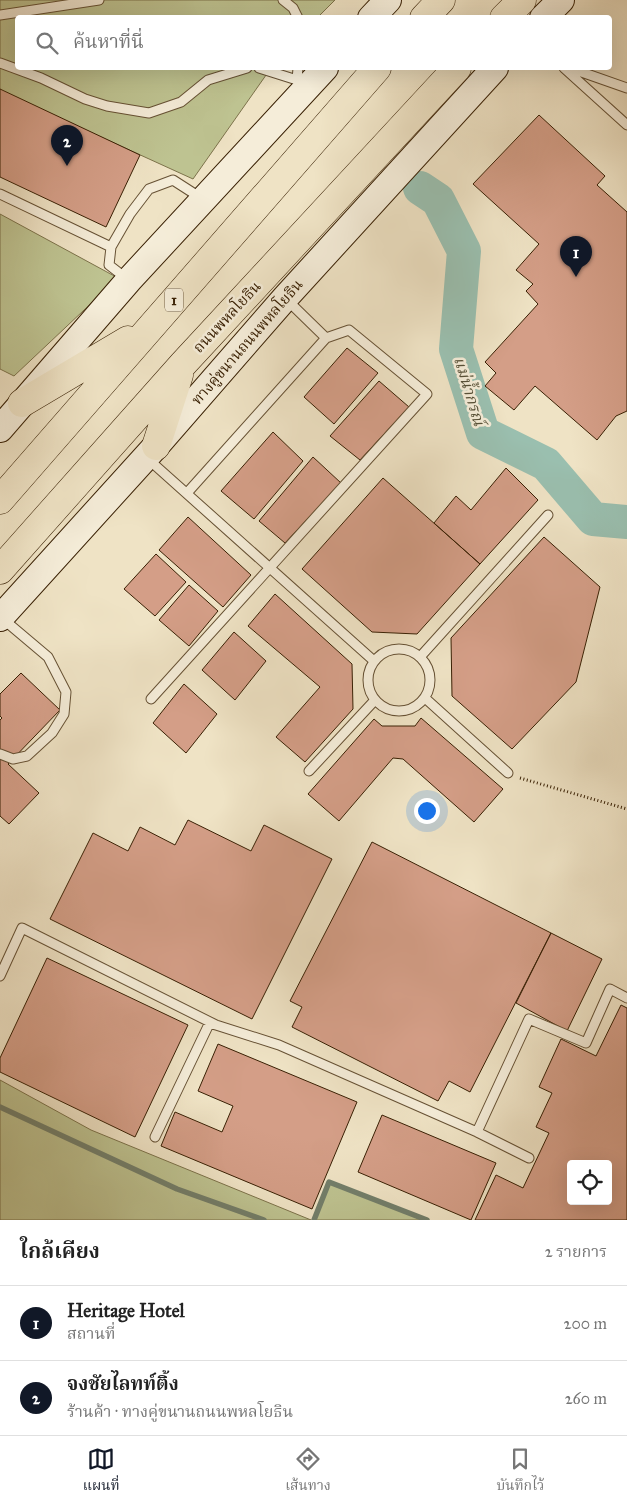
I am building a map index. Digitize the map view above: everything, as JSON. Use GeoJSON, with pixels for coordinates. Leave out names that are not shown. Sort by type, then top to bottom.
{"type":"FeatureCollection","features":[{"type":"Feature","properties":{"kind":"main road"},"geometry":{"type":"LineString","coordinates":[[374,15],[388,0]]}},
{"type":"Feature","properties":{"kind":"main road"},"geometry":{"type":"LineString","coordinates":[[427,15],[441,0]]}},
{"type":"Feature","properties":{"kind":"main road"},"geometry":{"type":"LineString","coordinates":[[507,15],[522,0]]}},
{"type":"Feature","properties":{"kind":"main road"},"geometry":{"type":"LineString","coordinates":[[546,15],[562,0]]}},
{"type":"Feature","properties":{"kind":"main road"},"geometry":{"type":"LineString","coordinates":[[0,429],[129,280],[204,199],[301,78],[319,70]]}},
{"type":"Feature","properties":{"kind":"main road","name":"1"},"geometry":{"type":"LineString","coordinates":[[0,500],[376,70]]}},
{"type":"Feature","properties":{"kind":"main road","name":"ถนนพหลโยธิน"},"geometry":{"type":"LineString","coordinates":[[0,570],[183,364],[455,70]]}},
{"type":"Feature","properties":{"kind":"main road","name":"ทางคู่ขนานถนนพหลโยธิน"},"geometry":{"type":"LineString","coordinates":[[0,618],[151,452],[285,298],[493,70]]}},
{"type":"Feature","properties":{"kind":"main road"},"geometry":{"type":"LineString","coordinates":[[22,403],[150,328]]}},
{"type":"Feature","properties":{"kind":"main road"},"geometry":{"type":"LineString","coordinates":[[151,452],[183,364]]}},
{"type":"Feature","properties":{"kind":"lane"},"geometry":{"type":"LineString","coordinates":[[0,15],[99,0]]}},
{"type":"Feature","properties":{"kind":"lane"},"geometry":{"type":"LineString","coordinates":[[283,0],[293,8],[296,15]]}},
{"type":"Feature","properties":{"kind":"lane"},"geometry":{"type":"LineString","coordinates":[[0,63],[15,69]]}},
{"type":"Feature","properties":{"kind":"lane"},"geometry":{"type":"LineString","coordinates":[[19,70],[85,99],[107,106],[149,113],[181,102],[208,80],[240,70]]}},
{"type":"Feature","properties":{"kind":"lane"},"geometry":{"type":"LineString","coordinates":[[267,70],[301,78]]}},
{"type":"Feature","properties":{"kind":"lane"},"geometry":{"type":"LineString","coordinates":[[566,70],[627,125]]}},
{"type":"Feature","properties":{"kind":"lane"},"geometry":{"type":"LineString","coordinates":[[576,70],[627,88]]}},
{"type":"Feature","properties":{"kind":"lane"},"geometry":{"type":"LineString","coordinates":[[129,280],[110,265],[111,246],[130,214],[149,189],[173,180],[204,199]]}},
{"type":"Feature","properties":{"kind":"lane"},"geometry":{"type":"LineString","coordinates":[[0,194],[111,246]]}},
{"type":"Feature","properties":{"kind":"lane"},"geometry":{"type":"LineString","coordinates":[[285,298],[326,338]]}},
{"type":"Feature","properties":{"kind":"lane"},"geometry":{"type":"LineString","coordinates":[[151,699],[427,394],[349,330],[326,338],[187,493]]}},
{"type":"Feature","properties":{"kind":"lane"},"geometry":{"type":"LineString","coordinates":[[151,452],[187,493],[374,661]]}},
{"type":"Feature","properties":{"kind":"lane"},"geometry":{"type":"LineString","coordinates":[[420,657],[548,515]]}},
{"type":"Feature","properties":{"kind":"lane"},"geometry":{"type":"LineString","coordinates":[[0,618],[48,657],[66,692],[64,714],[52,733],[27,756],[13,759],[0,754]]}},
{"type":"Feature","properties":{"kind":"lane"},"geometry":{"type":"LineString","coordinates":[[394,649],[405,649],[420,657],[429,669],[431,680],[425,698],[408,710],[398,711],[387,708],[375,700],[370,690],[368,679],[374,661],[384,652],[394,649]]}},
{"type":"Feature","properties":{"kind":"lane"},"geometry":{"type":"LineString","coordinates":[[425,698],[508,773]]}},
{"type":"Feature","properties":{"kind":"lane"},"geometry":{"type":"LineString","coordinates":[[309,771],[375,700]]}},
{"type":"Feature","properties":{"kind":"lane"},"geometry":{"type":"LineString","coordinates":[[0,976],[22,928],[210,1022],[279,1045],[477,1132],[529,1158]]}},
{"type":"Feature","properties":{"kind":"lane"},"geometry":{"type":"LineString","coordinates":[[477,1132],[529,1019],[586,1043],[610,989],[627,998]]}},
{"type":"Feature","properties":{"kind":"lane"},"geometry":{"type":"LineString","coordinates":[[154,1137],[210,1022]]}},
{"type":"Feature","properties":{"kind":"path"},"geometry":{"type":"LineString","coordinates":[[508,773],[627,809]]}},
{"type":"Feature","properties":{"kind":"green space"},"geometry":{"type":"Polygon","coordinates":[[[0,0],[335,0],[320,15],[15,15],[15,70],[270,70],[193,179],[0,91],[0,0]]]}},
{"type":"Feature","properties":{"kind":"green space"},"geometry":{"type":"Polygon","coordinates":[[[0,214],[118,278],[14,376],[0,369],[0,214]]]}},
{"type":"Feature","properties":{"kind":"green space"},"geometry":{"type":"Polygon","coordinates":[[[0,1080],[91,1130],[311,1220],[0,1220],[0,1080]]]}},
{"type":"Feature","properties":{"kind":"green space"},"geometry":{"type":"Polygon","coordinates":[[[329,1182],[422,1220],[314,1220],[329,1182]]]}},
{"type":"Feature","properties":{"kind":"building"},"geometry":{"type":"Polygon","coordinates":[[[0,89],[140,155],[106,227],[0,177],[0,89]]]}},
{"type":"Feature","properties":{"kind":"building"},"geometry":{"type":"Polygon","coordinates":[[[539,115],[605,176],[597,185],[627,212],[627,411],[616,416],[597,440],[535,386],[514,410],[485,386],[496,373],[485,362],[538,304],[526,291],[533,284],[516,270],[539,244],[473,184],[539,115]]]}},
{"type":"Feature","properties":{"kind":"building"},"geometry":{"type":"Polygon","coordinates":[[[347,348],[378,373],[334,424],[304,397],[347,348]]]}},
{"type":"Feature","properties":{"kind":"building"},"geometry":{"type":"Polygon","coordinates":[[[379,381],[409,407],[360,460],[330,436],[379,381]]]}},
{"type":"Feature","properties":{"kind":"building"},"geometry":{"type":"Polygon","coordinates":[[[273,432],[303,461],[254,519],[221,491],[273,432]]]}},
{"type":"Feature","properties":{"kind":"building"},"geometry":{"type":"Polygon","coordinates":[[[313,457],[341,483],[285,543],[259,521],[313,457]]]}},
{"type":"Feature","properties":{"kind":"building"},"geometry":{"type":"Polygon","coordinates":[[[506,468],[538,500],[480,564],[434,523],[456,496],[471,510],[506,468]]]}},
{"type":"Feature","properties":{"kind":"building"},"geometry":{"type":"Polygon","coordinates":[[[383,478],[480,564],[417,634],[372,632],[302,569],[383,478]]]}},
{"type":"Feature","properties":{"kind":"building"},"geometry":{"type":"Polygon","coordinates":[[[188,517],[251,575],[223,607],[159,550],[188,517]]]}},
{"type":"Feature","properties":{"kind":"building"},"geometry":{"type":"Polygon","coordinates":[[[544,537],[600,587],[576,682],[512,749],[452,696],[451,638],[544,537]]]}},
{"type":"Feature","properties":{"kind":"building"},"geometry":{"type":"Polygon","coordinates":[[[156,554],[186,582],[155,616],[124,589],[156,554]]]}},
{"type":"Feature","properties":{"kind":"building"},"geometry":{"type":"Polygon","coordinates":[[[189,585],[218,611],[189,646],[159,620],[189,585]]]}},
{"type":"Feature","properties":{"kind":"building"},"geometry":{"type":"Polygon","coordinates":[[[275,594],[352,664],[353,709],[305,762],[276,737],[320,687],[248,626],[275,594]]]}},
{"type":"Feature","properties":{"kind":"building"},"geometry":{"type":"Polygon","coordinates":[[[234,632],[266,661],[235,700],[202,670],[234,632]]]}},
{"type":"Feature","properties":{"kind":"building"},"geometry":{"type":"Polygon","coordinates":[[[21,673],[60,710],[8,764],[39,793],[9,824],[0,816],[0,720],[2,718],[0,716],[0,694],[21,673]]]}},
{"type":"Feature","properties":{"kind":"building"},"geometry":{"type":"Polygon","coordinates":[[[184,684],[217,714],[186,753],[153,723],[184,684]]]}},
{"type":"Feature","properties":{"kind":"building"},"geometry":{"type":"Polygon","coordinates":[[[421,718],[503,789],[474,822],[403,759],[393,758],[339,821],[308,794],[374,719],[382,726],[415,726],[421,718]]]}},
{"type":"Feature","properties":{"kind":"building"},"geometry":{"type":"Polygon","coordinates":[[[188,820],[251,851],[264,825],[332,859],[252,1019],[50,919],[93,833],[128,851],[140,827],[175,845],[188,820]]]}},
{"type":"Feature","properties":{"kind":"building"},"geometry":{"type":"Polygon","coordinates":[[[372,842],[551,933],[470,1092],[449,1081],[438,1101],[292,1027],[302,1007],[290,1001],[372,842]]]}},
{"type":"Feature","properties":{"kind":"building"},"geometry":{"type":"Polygon","coordinates":[[[551,933],[602,959],[567,1031],[516,1003],[551,933]]]}},
{"type":"Feature","properties":{"kind":"building"},"geometry":{"type":"Polygon","coordinates":[[[47,958],[188,1025],[135,1137],[0,1072],[0,1058],[47,958]]]}},
{"type":"Feature","properties":{"kind":"building"},"geometry":{"type":"Polygon","coordinates":[[[621,1005],[627,1008],[627,1220],[475,1220],[496,1175],[523,1188],[549,1133],[536,1127],[552,1093],[539,1087],[561,1039],[596,1056],[621,1005]]]}},
{"type":"Feature","properties":{"kind":"building"},"geometry":{"type":"Polygon","coordinates":[[[218,1044],[357,1102],[312,1209],[161,1146],[175,1112],[222,1132],[233,1106],[198,1091],[218,1044]]]}},
{"type":"Feature","properties":{"kind":"building"},"geometry":{"type":"Polygon","coordinates":[[[382,1115],[496,1163],[471,1220],[358,1172],[382,1115]]]}},
{"type":"Feature","properties":{"kind":"waterway","name":"แม่น้ำกรณ์"},"geometry":{"type":"LineString","coordinates":[[420,188],[438,200],[464,251],[456,349],[483,433],[546,464],[593,519],[627,522]]}},
{"type":"Feature","properties":{"kind":"waterway"},"geometry":{"type":"LineString","coordinates":[[0,1107],[177,1189],[264,1220]]}},
{"type":"Feature","properties":{"kind":"waterway"},"geometry":{"type":"LineString","coordinates":[[314,1220],[329,1182],[427,1220]]}},
{"type":"Feature","properties":{"kind":"place","name":"จงชัยไลทท์ติ้ง"},"geometry":{"type":"Point","coordinates":[67,166]}},
{"type":"Feature","properties":{"kind":"place","name":"Heritage Hotel"},"geometry":{"type":"Point","coordinates":[576,277]}}]}
